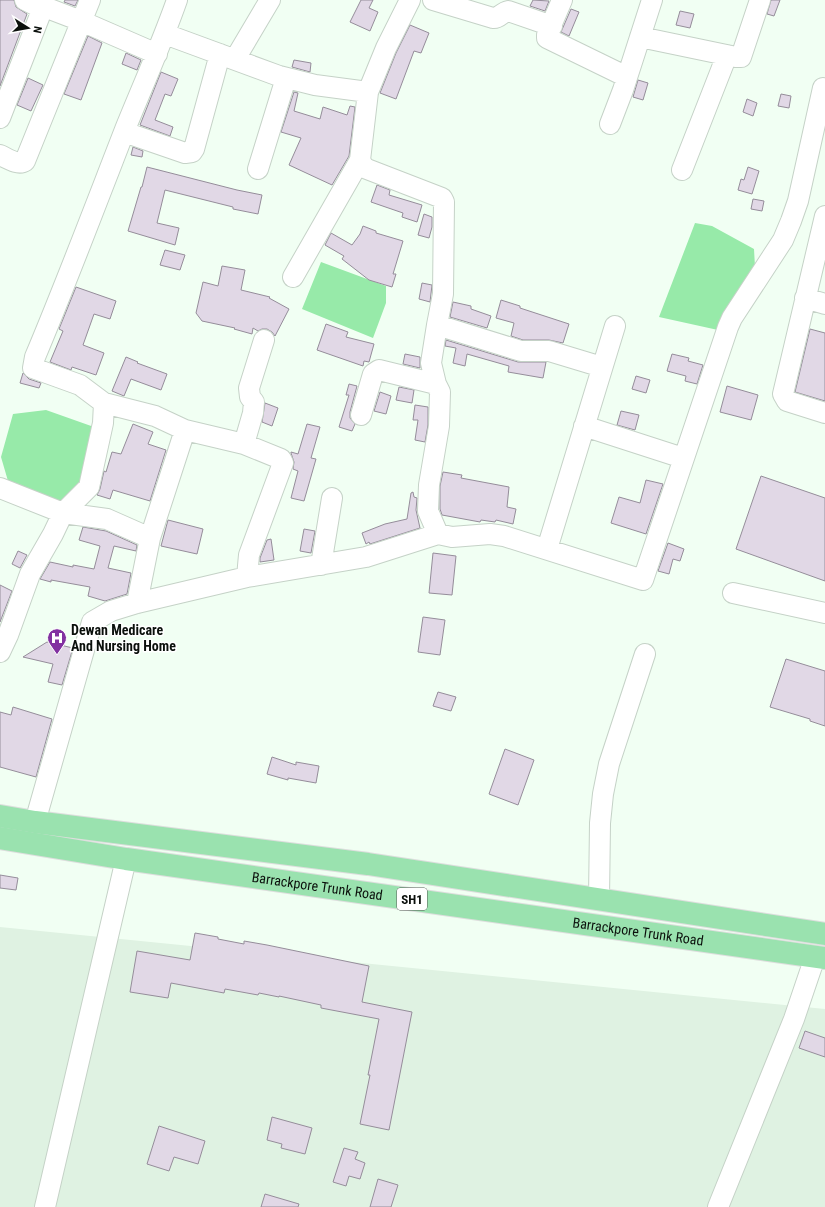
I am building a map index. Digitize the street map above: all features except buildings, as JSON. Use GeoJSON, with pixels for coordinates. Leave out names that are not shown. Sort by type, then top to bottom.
{"type":"FeatureCollection","features":[{"type":"Feature","properties":{"kind":"main road","name":"Barrackpore Trunk Road"},"geometry":{"type":"LineString","coordinates":[[0,816],[35,822],[368,864],[825,934]]}},
{"type":"Feature","properties":{"kind":"main road","name":"Barrackpore Trunk Road"},"geometry":{"type":"LineString","coordinates":[[0,838],[126,859],[820,958]]}},
{"type":"Feature","properties":{"kind":"street"},"geometry":{"type":"LineString","coordinates":[[25,0],[81,20],[157,54]]}},
{"type":"Feature","properties":{"kind":"street"},"geometry":{"type":"LineString","coordinates":[[0,155],[19,163],[23,163],[25,161],[90,0]]}},
{"type":"Feature","properties":{"kind":"street"},"geometry":{"type":"LineString","coordinates":[[177,0],[165,34],[124,132],[68,278],[35,357],[33,368],[80,385],[104,403],[155,416],[185,430],[244,444],[281,458],[283,464],[248,555],[247,577]]}},
{"type":"Feature","properties":{"kind":"street"},"geometry":{"type":"LineString","coordinates":[[124,132],[185,153],[192,152],[227,57],[270,0]]}},
{"type":"Feature","properties":{"kind":"street"},"geometry":{"type":"LineString","coordinates":[[293,277],[360,160],[368,92],[386,48],[410,0]]}},
{"type":"Feature","properties":{"kind":"street"},"geometry":{"type":"LineString","coordinates":[[433,0],[493,18],[498,18],[508,11],[552,26]]}},
{"type":"Feature","properties":{"kind":"street"},"geometry":{"type":"LineString","coordinates":[[562,0],[547,38],[627,77]]}},
{"type":"Feature","properties":{"kind":"street"},"geometry":{"type":"LineString","coordinates":[[610,124],[652,0]]}},
{"type":"Feature","properties":{"kind":"street"},"geometry":{"type":"LineString","coordinates":[[640,37],[736,57],[742,56],[760,0]]}},
{"type":"Feature","properties":{"kind":"street"},"geometry":{"type":"LineString","coordinates":[[0,118],[45,6]]}},
{"type":"Feature","properties":{"kind":"street"},"geometry":{"type":"LineString","coordinates":[[165,34],[286,78],[315,85],[368,92]]}},
{"type":"Feature","properties":{"kind":"street"},"geometry":{"type":"LineString","coordinates":[[682,170],[726,55]]}},
{"type":"Feature","properties":{"kind":"street"},"geometry":{"type":"LineString","coordinates":[[258,169],[286,78]]}},
{"type":"Feature","properties":{"kind":"street"},"geometry":{"type":"LineString","coordinates":[[35,822],[92,622],[111,611],[137,603],[247,577],[366,557],[438,534],[452,537],[490,534],[504,536],[643,580],[728,327],[732,318],[783,240],[791,221],[798,201],[823,88],[825,89]]}},
{"type":"Feature","properties":{"kind":"street"},"geometry":{"type":"LineString","coordinates":[[360,160],[363,166],[367,169],[440,197],[444,202],[443,294],[431,363],[436,384],[440,392],[439,426],[429,485],[428,511],[438,534]]}},
{"type":"Feature","properties":{"kind":"street"},"geometry":{"type":"LineString","coordinates":[[825,216],[782,394],[787,401],[825,413]]}},
{"type":"Feature","properties":{"kind":"street"},"geometry":{"type":"LineString","coordinates":[[806,298],[825,304]]}},
{"type":"Feature","properties":{"kind":"street"},"geometry":{"type":"LineString","coordinates":[[437,325],[521,350],[549,351],[602,367]]}},
{"type":"Feature","properties":{"kind":"street"},"geometry":{"type":"LineString","coordinates":[[547,549],[615,326]]}},
{"type":"Feature","properties":{"kind":"street"},"geometry":{"type":"LineString","coordinates":[[244,444],[253,413],[254,402],[250,397],[249,388],[264,340]]}},
{"type":"Feature","properties":{"kind":"street"},"geometry":{"type":"LineString","coordinates":[[360,414],[373,374],[379,370],[436,384]]}},
{"type":"Feature","properties":{"kind":"street"},"geometry":{"type":"LineString","coordinates":[[0,652],[8,635],[30,574],[63,513],[89,487],[103,423],[104,403]]}},
{"type":"Feature","properties":{"kind":"street"},"geometry":{"type":"LineString","coordinates":[[584,426],[683,458]]}},
{"type":"Feature","properties":{"kind":"street"},"geometry":{"type":"LineString","coordinates":[[137,603],[150,538],[185,430]]}},
{"type":"Feature","properties":{"kind":"street"},"geometry":{"type":"LineString","coordinates":[[0,488],[63,513],[107,519],[150,538]]}},
{"type":"Feature","properties":{"kind":"street"},"geometry":{"type":"LineString","coordinates":[[321,565],[332,498]]}},
{"type":"Feature","properties":{"kind":"street"},"geometry":{"type":"LineString","coordinates":[[733,593],[825,613]]}},
{"type":"Feature","properties":{"kind":"street"},"geometry":{"type":"LineString","coordinates":[[599,899],[600,823],[603,794],[609,764],[645,654]]}},
{"type":"Feature","properties":{"kind":"street"},"geometry":{"type":"LineString","coordinates":[[45,1207],[126,859]]}},
{"type":"Feature","properties":{"kind":"street"},"geometry":{"type":"LineString","coordinates":[[718,1207],[820,958]]}},
{"type":"Feature","properties":{"kind":"shaded area"},"geometry":{"type":"Polygon","coordinates":[[[695,223],[712,226],[754,249],[755,267],[718,330],[659,317],[695,223]]]}},
{"type":"Feature","properties":{"kind":"shaded area"},"geometry":{"type":"Polygon","coordinates":[[[321,262],[386,286],[386,303],[373,338],[302,309],[321,262]]]}},
{"type":"Feature","properties":{"kind":"shaded area"},"geometry":{"type":"Polygon","coordinates":[[[46,410],[94,427],[79,499],[58,502],[8,481],[1,457],[13,414],[46,410]]]}},
{"type":"Feature","properties":{"kind":"shaded area"},"geometry":{"type":"Polygon","coordinates":[[[0,927],[825,1009],[825,1207],[0,1207],[0,927]]]}},
{"type":"Feature","properties":{"kind":"place","name":"Dewan Medicare And Nursing Home"},"geometry":{"type":"Point","coordinates":[57,655]}}]}
